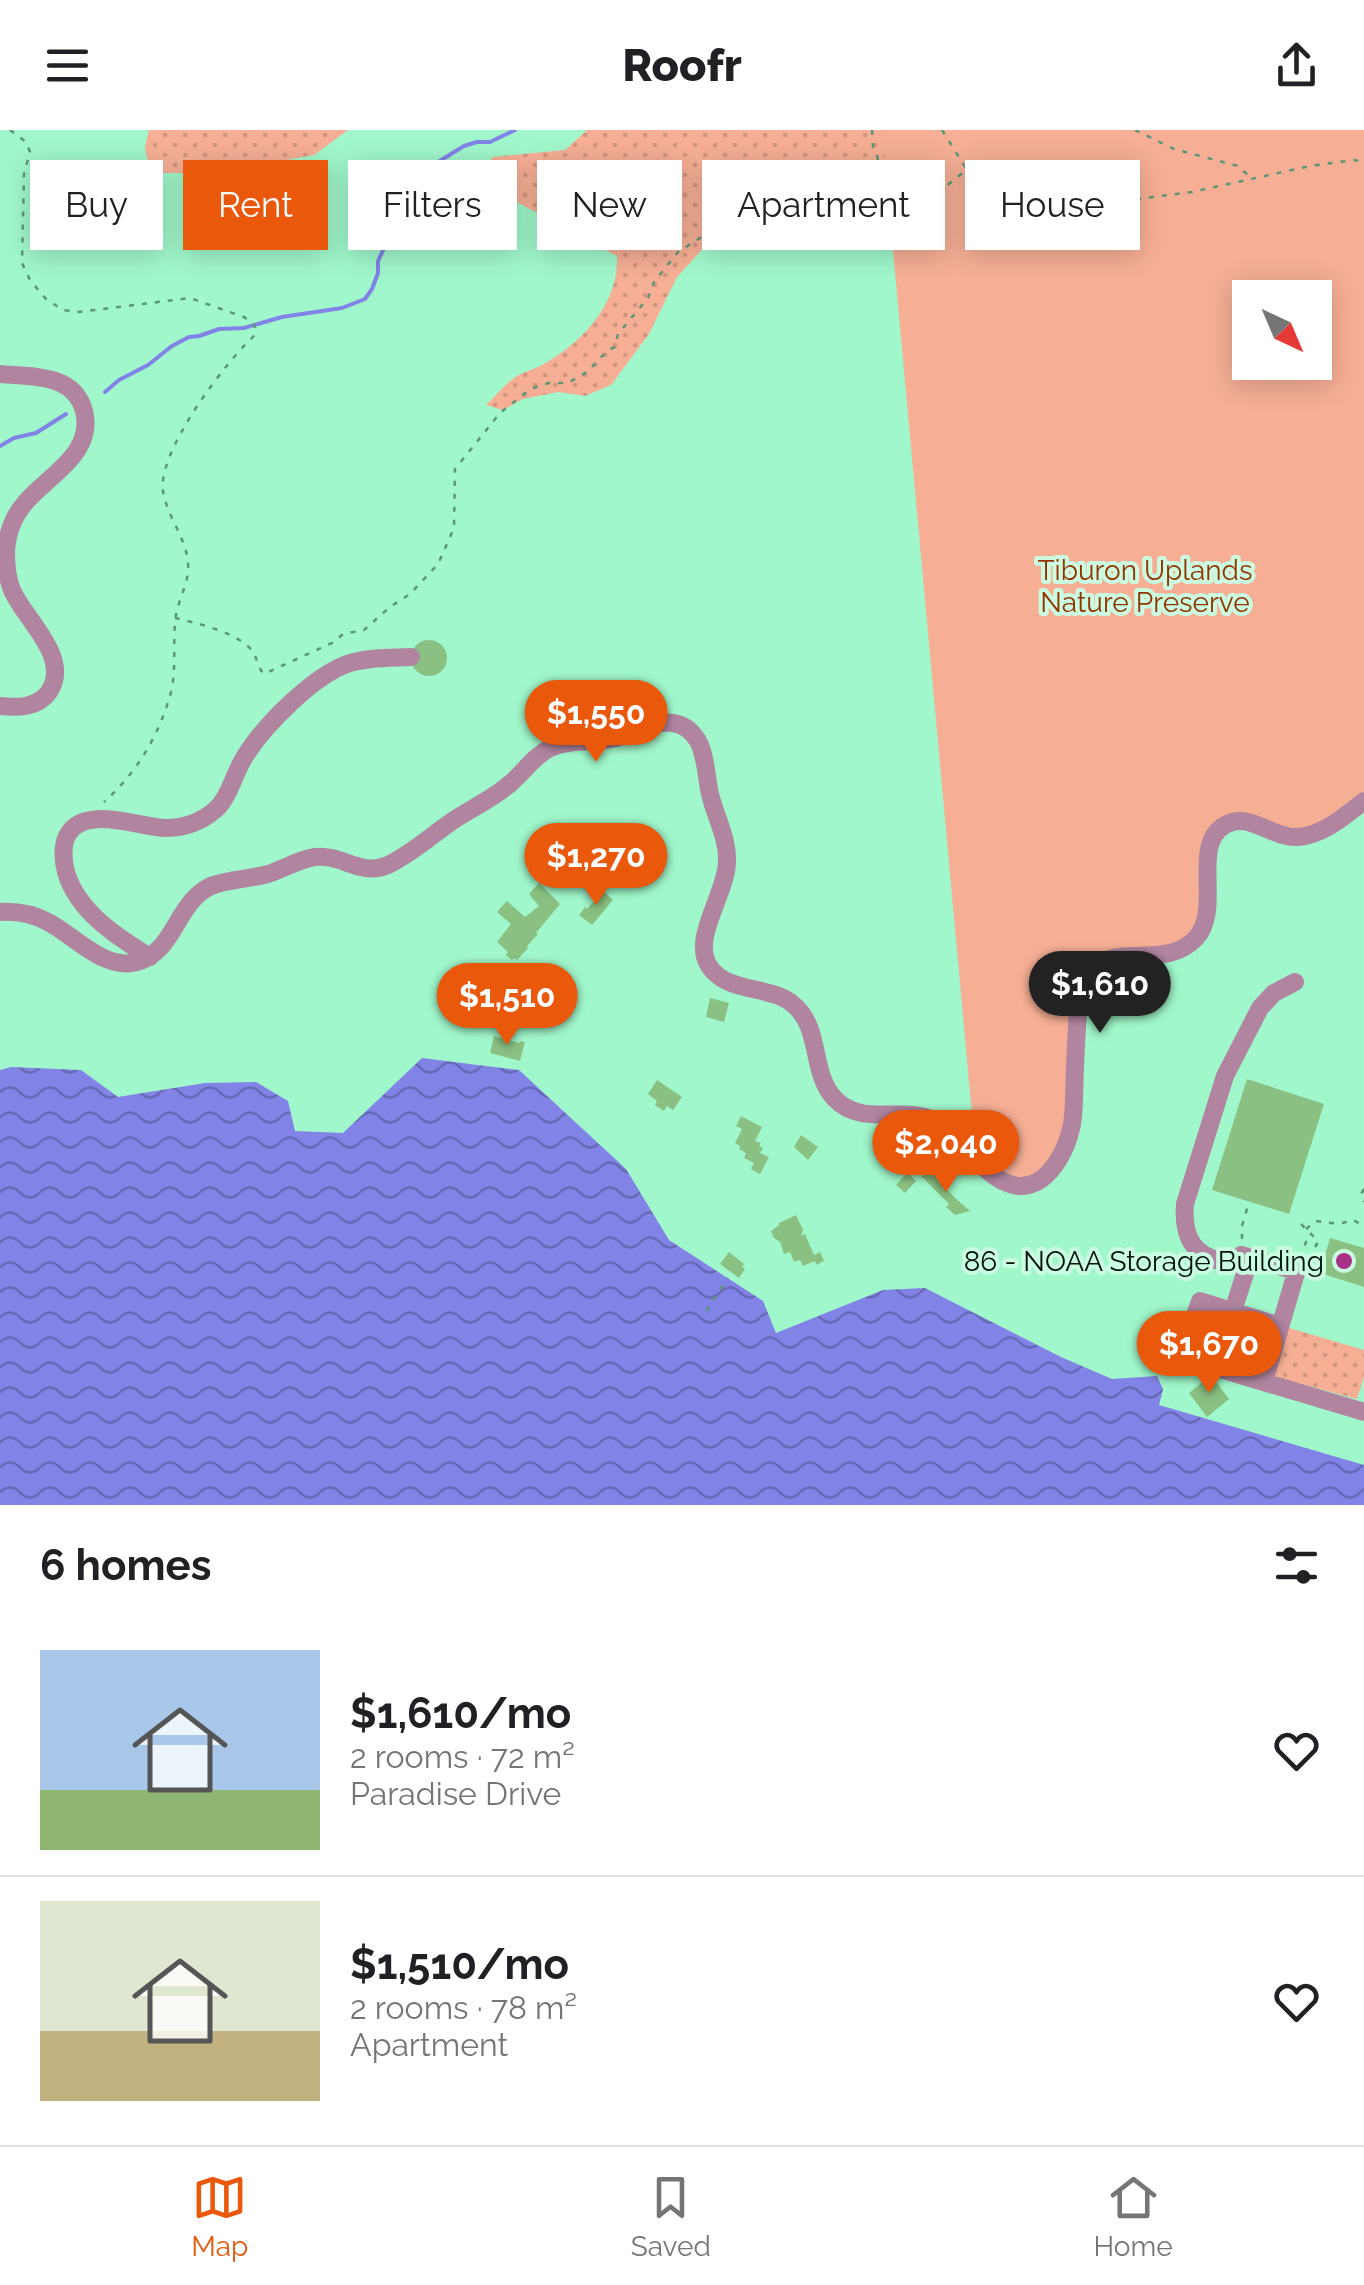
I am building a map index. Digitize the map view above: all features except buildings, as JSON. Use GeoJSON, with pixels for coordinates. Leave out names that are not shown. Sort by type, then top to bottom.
{"type":"FeatureCollection","features":[{"type":"Feature","properties":{"kind":"street"},"geometry":{"type":"LineString","coordinates":[[0,374],[49,378],[62,384],[78,397],[85,416],[84,433],[75,453],[23,505],[6,548],[10,584],[51,653],[53,683],[35,703],[0,706]]}},
{"type":"Feature","properties":{"kind":"street"},"geometry":{"type":"LineString","coordinates":[[150,956],[113,932],[85,906],[69,883],[63,862],[65,840],[72,827],[86,819],[167,828],[193,824],[221,804],[258,736],[328,673],[364,660],[411,658]]}},
{"type":"Feature","properties":{"kind":"street"},"geometry":{"type":"LineString","coordinates":[[0,912],[17,912],[44,920],[97,954],[116,962],[135,963],[164,944],[191,901],[212,886],[268,874],[312,857],[332,858],[365,869],[383,867],[503,790],[550,748],[571,742],[614,739],[656,724],[676,724],[692,732],[700,746],[727,853],[724,882],[703,944],[712,970],[726,981],[780,996],[797,1007],[808,1024],[824,1084],[844,1107],[858,1113],[908,1113],[929,1118],[951,1132],[996,1176],[1015,1185],[1028,1185],[1050,1171],[1070,1132],[1079,999],[1090,971],[1114,957],[1168,954],[1193,941],[1207,914],[1210,847],[1216,833],[1227,824],[1244,821],[1284,836],[1304,836],[1333,824],[1364,801]]}},
{"type":"Feature","properties":{"kind":"street"},"geometry":{"type":"LineString","coordinates":[[1264,1382],[1297,1268],[1245,1256],[1222,1263],[1200,1254],[1191,1243],[1184,1222],[1185,1204],[1224,1076],[1260,1008],[1274,993],[1294,982]]}},
{"type":"Feature","properties":{"kind":"street"},"geometry":{"type":"LineString","coordinates":[[1233,1311],[1245,1256]]}},
{"type":"Feature","properties":{"kind":"street"},"geometry":{"type":"LineString","coordinates":[[1280,1326],[1200,1300],[1180,1358],[1364,1412]]}},
{"type":"Feature","properties":{"kind":"path"},"geometry":{"type":"LineString","coordinates":[[10,130],[26,142],[30,152],[24,174],[22,263],[46,299],[63,310],[79,312],[190,298],[244,317],[255,326],[255,335],[205,394],[167,462],[162,488],[169,514],[186,547],[189,569],[175,618],[171,690],[156,734],[134,770],[86,819]]}},
{"type":"Feature","properties":{"kind":"path"},"geometry":{"type":"LineString","coordinates":[[872,130],[872,147],[878,160]]}},
{"type":"Feature","properties":{"kind":"path"},"geometry":{"type":"LineString","coordinates":[[942,130],[965,167]]}},
{"type":"Feature","properties":{"kind":"path"},"geometry":{"type":"LineString","coordinates":[[1135,130],[1174,149],[1238,166],[1252,178]]}},
{"type":"Feature","properties":{"kind":"path"},"geometry":{"type":"LineString","coordinates":[[1140,199],[1192,192],[1310,166],[1364,162]]}},
{"type":"Feature","properties":{"kind":"path"},"geometry":{"type":"LineString","coordinates":[[945,187],[965,172]]}},
{"type":"Feature","properties":{"kind":"path"},"geometry":{"type":"LineString","coordinates":[[175,618],[216,630],[246,645],[264,674],[334,642],[343,634],[364,630],[410,594],[438,564],[454,528],[455,469],[500,413],[530,390],[548,383],[568,383],[615,347],[618,334],[648,298],[654,282],[678,252],[702,237]]}},
{"type":"Feature","properties":{"kind":"path"},"geometry":{"type":"LineString","coordinates":[[1364,1189],[1360,1194],[1364,1202]]}},
{"type":"Feature","properties":{"kind":"path"},"geometry":{"type":"LineString","coordinates":[[1245,1256],[1242,1226],[1249,1202]]}},
{"type":"Feature","properties":{"kind":"path"},"geometry":{"type":"LineString","coordinates":[[1306,1229],[1316,1221],[1339,1224],[1354,1220],[1364,1226]]}},
{"type":"Feature","properties":{"kind":"path"},"geometry":{"type":"LineString","coordinates":[[1297,1268],[1306,1242],[1316,1246],[1318,1241],[1301,1224]]}},
{"type":"Feature","properties":{"kind":"path"},"geometry":{"type":"LineString","coordinates":[[706,1311],[728,1278]]}},
{"type":"Feature","properties":{"kind":"green space"},"geometry":{"type":"Polygon","coordinates":[[[149,130],[348,130],[314,155],[286,160],[183,160],[183,173],[163,173],[163,160],[148,160],[145,147],[149,130]]]}},
{"type":"Feature","properties":{"kind":"green space"},"geometry":{"type":"Polygon","coordinates":[[[587,130],[1364,130],[1140,178],[1140,160],[965,160],[965,216],[945,221],[945,160],[702,160],[702,250],[677,277],[649,334],[611,385],[585,396],[558,392],[523,399],[503,410],[486,405],[514,378],[571,345],[605,306],[616,274],[617,256],[606,250],[682,250],[682,160],[537,160],[537,213],[517,202],[517,160],[491,160],[565,150],[587,130]]]}},
{"type":"Feature","properties":{"kind":"green space","name":"Tiburon Uplands Nature Preserve"},"geometry":{"type":"Polygon","coordinates":[[[882,130],[1364,130],[1364,801],[1313,834],[1252,823],[1221,828],[1198,935],[1089,971],[1070,1131],[1028,1185],[976,1158],[893,250],[945,250],[945,160],[885,160],[882,130]]]}},
{"type":"Feature","properties":{"kind":"green space"},"geometry":{"type":"Polygon","coordinates":[[[1206,1316],[1272,1336],[1261,1373],[1195,1352],[1206,1316]]]}},
{"type":"Feature","properties":{"kind":"green space"},"geometry":{"type":"Polygon","coordinates":[[[1286,1327],[1364,1350],[1364,1377],[1357,1399],[1272,1376],[1286,1327]]]}},
{"type":"Feature","properties":{"kind":"water"},"geometry":{"type":"Polygon","coordinates":[[[422,1058],[519,1070],[626,1169],[669,1240],[763,1301],[776,1333],[883,1290],[925,1288],[1112,1379],[1157,1376],[1163,1389],[1159,1405],[1364,1465],[1364,1505],[0,1505],[0,1070],[81,1070],[118,1097],[205,1083],[256,1082],[288,1101],[295,1131],[343,1133],[422,1058]]]}},
{"type":"Feature","properties":{"kind":"waterway"},"geometry":{"type":"LineString","coordinates":[[105,392],[189,337],[342,308],[365,299],[412,178],[464,146],[490,142],[515,130]]}},
{"type":"Feature","properties":{"kind":"waterway"},"geometry":{"type":"LineString","coordinates":[[0,446],[36,433],[66,414]]}},
{"type":"Feature","properties":{"kind":"place","name":"86 - NOAA Storage Building"},"geometry":{"type":"Point","coordinates":[1344,1261]}}]}
